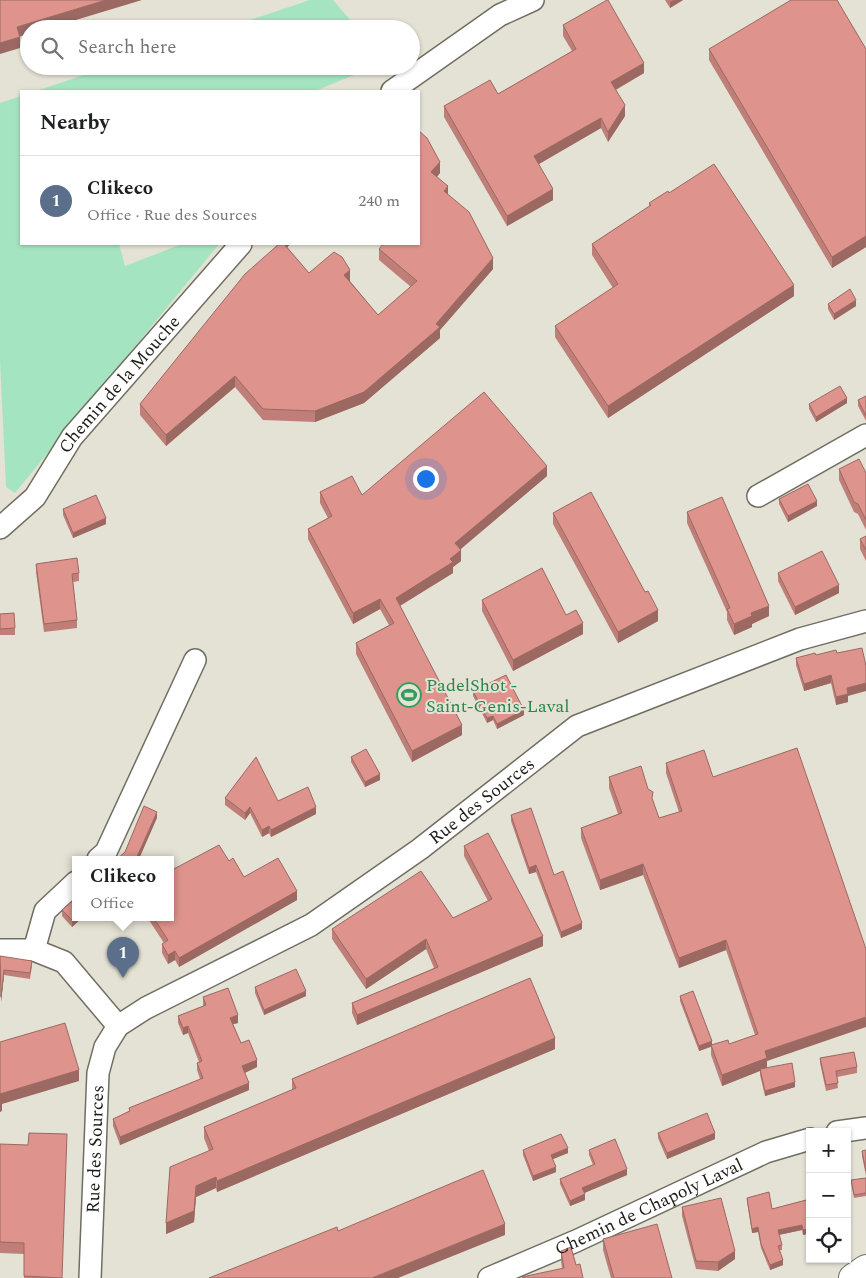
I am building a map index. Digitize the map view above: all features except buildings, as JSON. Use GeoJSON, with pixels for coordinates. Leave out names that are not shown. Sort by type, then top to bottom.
{"type":"FeatureCollection","features":[{"type":"Feature","properties":{"kind":"highway"},"geometry":{"type":"LineString","coordinates":[[853,1278],[866,1269]]}},
{"type":"Feature","properties":{"kind":"street"},"geometry":{"type":"LineString","coordinates":[[420,71],[500,15],[533,0]]}},
{"type":"Feature","properties":{"kind":"street"},"geometry":{"type":"LineString","coordinates":[[393,90],[415,75]]}},
{"type":"Feature","properties":{"kind":"street","name":"Chemin de la Mouche"},"geometry":{"type":"LineString","coordinates":[[0,528],[36,498],[72,437],[240,245]]}},
{"type":"Feature","properties":{"kind":"street"},"geometry":{"type":"LineString","coordinates":[[758,496],[866,435]]}},
{"type":"Feature","properties":{"kind":"street","name":"Rue des Sources"},"geometry":{"type":"LineString","coordinates":[[90,1278],[98,1073],[105,1047],[118,1026],[146,1008],[311,925],[420,849],[577,726],[800,639],[866,621]]}},
{"type":"Feature","properties":{"kind":"street"},"geometry":{"type":"LineString","coordinates":[[101,856],[106,852],[195,660]]}},
{"type":"Feature","properties":{"kind":"street"},"geometry":{"type":"LineString","coordinates":[[34,950],[45,911],[72,886]]}},
{"type":"Feature","properties":{"kind":"street"},"geometry":{"type":"LineString","coordinates":[[0,950],[34,950],[64,962],[118,1026]]}},
{"type":"Feature","properties":{"kind":"street"},"geometry":{"type":"LineString","coordinates":[[851,1130],[866,1128]]}},
{"type":"Feature","properties":{"kind":"street","name":"Chemin de Chapoly Laval"},"geometry":{"type":"LineString","coordinates":[[489,1278],[576,1241],[766,1152],[806,1140]]}},
{"type":"Feature","properties":{"kind":"green space"},"geometry":{"type":"Polygon","coordinates":[[[310,0],[333,0],[350,20],[250,20],[310,0]]]}},
{"type":"Feature","properties":{"kind":"green space"},"geometry":{"type":"Polygon","coordinates":[[[84,75],[354,75],[317,90],[39,90],[84,75]]]}},
{"type":"Feature","properties":{"kind":"green space"},"geometry":{"type":"Polygon","coordinates":[[[20,96],[20,245],[119,245],[125,266],[179,245],[218,245],[15,493],[6,487],[0,360],[0,103],[20,96]]]}},
{"type":"Feature","properties":{"kind":"place","name":"PadelShot - Saint-Genis-Laval"},"geometry":{"type":"Point","coordinates":[409,695]}},
{"type":"Feature","properties":{"kind":"place","name":"Clikeco"},"geometry":{"type":"Point","coordinates":[123,978]}}]}
